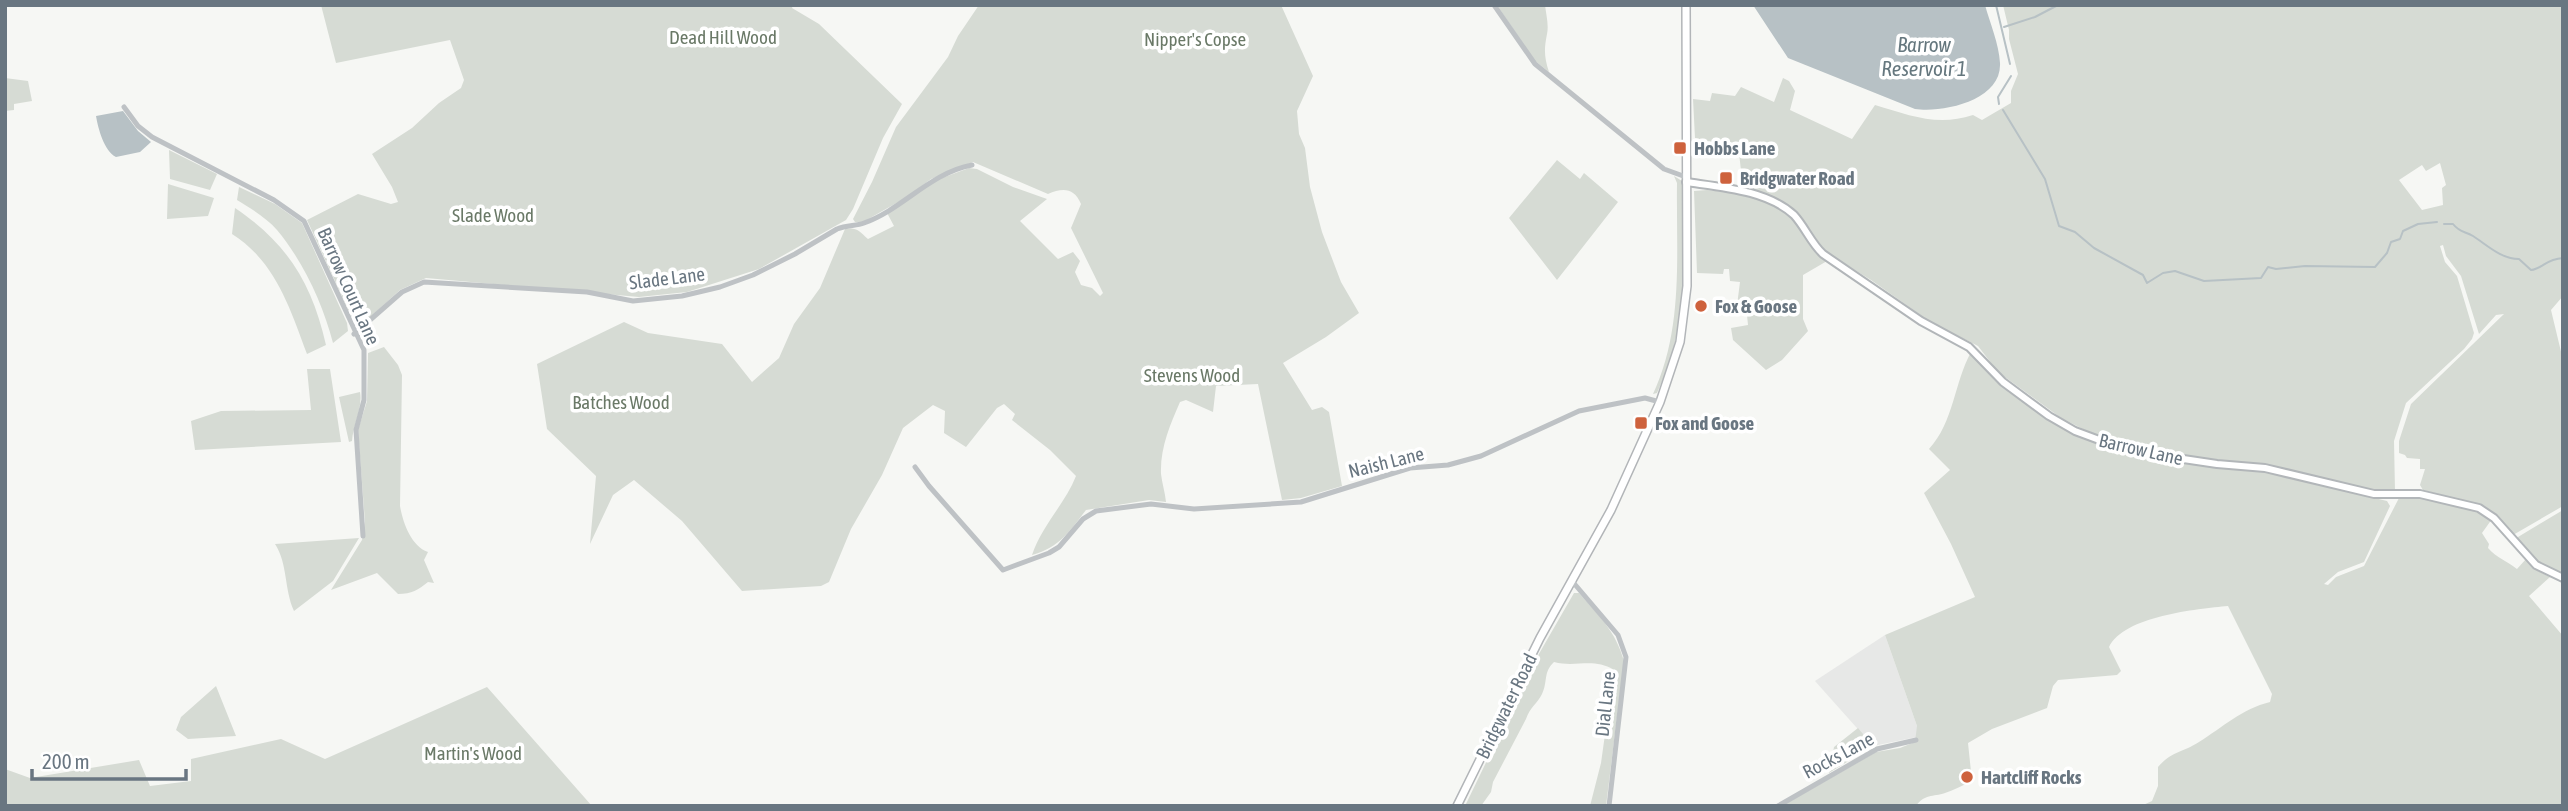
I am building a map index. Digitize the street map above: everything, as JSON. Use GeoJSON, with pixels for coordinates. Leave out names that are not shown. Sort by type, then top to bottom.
{"type":"FeatureCollection","features":[{"type":"Feature","properties":{"kind":"highway","name":"Bridgwater Road"},"geometry":{"type":"LineString","coordinates":[[1457,806],[1534,649],[1611,510],[1660,402],[1677,357],[1685,317],[1687,286],[1686,5]]}},
{"type":"Feature","properties":{"kind":"main road","name":"Barrow Lane"},"geometry":{"type":"LineString","coordinates":[[1686,179],[1755,196],[1783,207],[1795,217],[1812,243],[1823,254],[1921,321],[1969,347],[2003,382],[2049,416],[2075,431],[2143,453],[2265,468],[2374,494],[2420,494],[2479,508],[2494,518],[2536,565],[2563,578]]}},
{"type":"Feature","properties":{"kind":"street"},"geometry":{"type":"LineString","coordinates":[[1494,5],[1535,64],[1664,169],[1686,179]]}},
{"type":"Feature","properties":{"kind":"street","name":"Barrow Court Lane"},"geometry":{"type":"LineString","coordinates":[[124,107],[138,126],[152,137],[274,200],[304,221],[354,334],[364,350],[364,400],[356,430],[363,536]]}},
{"type":"Feature","properties":{"kind":"street","name":"Slade Lane"},"geometry":{"type":"LineString","coordinates":[[354,334],[402,292],[424,282],[587,292],[633,301],[710,290],[768,268],[837,229],[864,223],[945,174],[972,164]]}},
{"type":"Feature","properties":{"kind":"street","name":"Naish Lane"},"geometry":{"type":"LineString","coordinates":[[915,467],[1003,570],[1059,547],[1089,514],[1118,507],[1151,504],[1194,509],[1301,502],[1410,468],[1448,465],[1481,456],[1579,411],[1646,398],[1660,402]]}},
{"type":"Feature","properties":{"kind":"street","name":"Dial Lane"},"geometry":{"type":"LineString","coordinates":[[1572,581],[1618,635],[1626,657],[1608,806]]}},
{"type":"Feature","properties":{"kind":"street","name":"Rocks Lane"},"geometry":{"type":"LineString","coordinates":[[1778,806],[1877,749],[1916,740]]}},
{"type":"Feature","properties":{"kind":"shaded area"},"geometry":{"type":"Polygon","coordinates":[[[1885,635],[1917,726],[1917,737],[1873,746],[1815,681],[1885,635]]]}},
{"type":"Feature","properties":{"kind":"green space"},"geometry":{"type":"Polygon","coordinates":[[[321,5],[793,5],[792,8],[819,24],[902,104],[883,138],[846,220],[759,269],[687,292],[639,297],[426,278],[400,290],[357,329],[307,220],[358,194],[391,204],[398,202],[372,154],[412,128],[439,103],[461,88],[464,80],[450,40],[336,63],[321,5]]]}},
{"type":"Feature","properties":{"kind":"green space"},"geometry":{"type":"Polygon","coordinates":[[[979,5],[1281,5],[1313,76],[1297,111],[1310,187],[1322,232],[1341,282],[1359,313],[1283,363],[1312,410],[1322,407],[1329,412],[1342,486],[1301,498],[1282,500],[1258,384],[1216,386],[1213,412],[1186,400],[1180,402],[1176,411],[1162,455],[1161,474],[1166,502],[1149,500],[1086,510],[1057,543],[1032,555],[1076,476],[1050,450],[1012,420],[1015,414],[1004,404],[997,408],[966,447],[944,433],[945,411],[933,405],[903,428],[882,475],[851,529],[829,582],[821,586],[742,591],[682,521],[634,480],[613,495],[590,544],[596,476],[547,429],[537,364],[624,322],[648,333],[722,344],[752,382],[779,358],[794,324],[820,288],[845,229],[855,229],[868,239],[894,226],[886,211],[934,181],[969,168],[1047,199],[1020,221],[1058,259],[1073,252],[1080,261],[1075,272],[1081,285],[1092,288],[1100,296],[1103,293],[1071,228],[1081,204],[1075,194],[1063,190],[1048,194],[973,162],[931,179],[907,197],[863,222],[855,222],[853,219],[896,127],[948,57],[958,36],[979,5]]]}},
{"type":"Feature","properties":{"kind":"green space"},"geometry":{"type":"Polygon","coordinates":[[[1497,5],[1545,5],[1548,27],[1545,53],[1549,72],[1534,60],[1497,5]]]}},
{"type":"Feature","properties":{"kind":"green space"},"geometry":{"type":"Polygon","coordinates":[[[2003,5],[2563,5],[2563,296],[2551,310],[2563,360],[2563,506],[2513,535],[2485,506],[2423,490],[2420,485],[2425,469],[2420,469],[2420,459],[2407,458],[2399,453],[2399,441],[2411,404],[2504,314],[2496,315],[2479,334],[2461,276],[2446,256],[2443,245],[2440,246],[2445,262],[2457,276],[2474,333],[2464,349],[2406,403],[2394,441],[2395,491],[2373,490],[2260,464],[2197,458],[2118,442],[2061,418],[1998,372],[1978,346],[1929,321],[1822,249],[1796,212],[1784,203],[1767,194],[1743,188],[1739,153],[1695,138],[1693,99],[1710,101],[1712,93],[1735,96],[1741,87],[1774,102],[1783,78],[1789,81],[1795,91],[1790,110],[1852,139],[1875,105],[1935,120],[1973,115],[1982,120],[2011,103],[2011,91],[2018,74],[2003,5]],[[2440,163],[2426,171],[2422,165],[2399,180],[2422,210],[2443,205],[2442,188],[2446,185],[2440,163]]]}},
{"type":"Feature","properties":{"kind":"green space"},"geometry":{"type":"Polygon","coordinates":[[[5,78],[28,81],[32,101],[14,104],[14,110],[5,111],[5,78]]]}},
{"type":"Feature","properties":{"kind":"green space"},"geometry":{"type":"Polygon","coordinates":[[[169,150],[217,174],[210,190],[170,179],[169,150]]]}},
{"type":"Feature","properties":{"kind":"green space"},"geometry":{"type":"Polygon","coordinates":[[[1557,160],[1580,179],[1584,173],[1618,202],[1557,280],[1509,218],[1557,160]]]}},
{"type":"Feature","properties":{"kind":"green space"},"geometry":{"type":"Polygon","coordinates":[[[1674,176],[1682,181],[1682,299],[1670,359],[1657,393],[1653,394],[1663,369],[1674,317],[1677,183],[1674,176]]]}},
{"type":"Feature","properties":{"kind":"green space"},"geometry":{"type":"Polygon","coordinates":[[[168,184],[214,198],[208,216],[167,219],[168,184]]]}},
{"type":"Feature","properties":{"kind":"green space"},"geometry":{"type":"Polygon","coordinates":[[[239,187],[275,204],[302,223],[347,323],[348,331],[333,343],[324,313],[304,269],[273,226],[237,200],[239,187]]]}},
{"type":"Feature","properties":{"kind":"green space"},"geometry":{"type":"Polygon","coordinates":[[[1707,190],[1753,197],[1775,206],[1793,219],[1817,252],[1827,261],[1803,275],[1803,319],[1808,331],[1782,360],[1766,370],[1733,340],[1731,328],[1748,325],[1747,315],[1736,313],[1740,282],[1730,281],[1729,269],[1724,269],[1723,274],[1697,273],[1694,191],[1707,190]]]}},
{"type":"Feature","properties":{"kind":"green space"},"geometry":{"type":"Polygon","coordinates":[[[235,208],[269,235],[295,266],[313,302],[326,345],[307,354],[287,303],[270,272],[247,245],[232,234],[235,208]]]}},
{"type":"Feature","properties":{"kind":"green space"},"geometry":{"type":"Polygon","coordinates":[[[384,347],[402,375],[401,513],[412,539],[428,552],[424,560],[434,583],[428,582],[414,591],[398,594],[377,573],[331,590],[362,540],[365,522],[358,430],[367,401],[368,353],[384,347]]]}},
{"type":"Feature","properties":{"kind":"green space"},"geometry":{"type":"Polygon","coordinates":[[[1971,352],[2002,386],[2047,418],[2129,452],[2216,468],[2262,471],[2387,501],[2390,506],[2364,562],[2338,572],[2324,584],[2328,585],[2336,577],[2364,566],[2399,498],[2446,502],[2469,508],[2492,519],[2482,533],[2491,551],[2517,569],[2526,559],[2538,571],[2550,577],[2529,596],[2563,636],[2563,806],[2141,806],[2152,801],[2158,786],[2158,767],[2163,762],[2242,714],[2270,702],[2272,694],[2228,606],[2162,616],[2145,621],[2117,636],[2109,647],[2121,671],[2117,675],[2058,680],[2053,686],[2047,708],[1992,729],[1968,743],[1972,781],[1955,789],[1926,798],[1916,806],[1782,806],[1876,752],[1915,742],[1917,726],[1885,635],[1975,597],[1924,493],[1950,470],[1929,449],[1944,427],[1971,352]]]}},
{"type":"Feature","properties":{"kind":"green space"},"geometry":{"type":"Polygon","coordinates":[[[307,369],[330,369],[341,442],[195,450],[191,421],[221,411],[311,410],[307,369]]]}},
{"type":"Feature","properties":{"kind":"green space"},"geometry":{"type":"Polygon","coordinates":[[[360,392],[359,410],[352,441],[349,442],[339,397],[360,392]]]}},
{"type":"Feature","properties":{"kind":"green space"},"geometry":{"type":"Polygon","coordinates":[[[2563,510],[2563,574],[2540,564],[2517,540],[2563,510]]]}},
{"type":"Feature","properties":{"kind":"green space"},"geometry":{"type":"Polygon","coordinates":[[[359,538],[333,581],[294,611],[282,560],[275,544],[359,538]]]}},
{"type":"Feature","properties":{"kind":"green space"},"geometry":{"type":"Polygon","coordinates":[[[1574,593],[1579,593],[1606,624],[1624,661],[1606,806],[1590,806],[1601,763],[1614,670],[1592,663],[1554,662],[1548,670],[1544,690],[1493,782],[1491,792],[1481,806],[1465,806],[1536,659],[1574,593]]]}},
{"type":"Feature","properties":{"kind":"green space"},"geometry":{"type":"Polygon","coordinates":[[[216,686],[236,736],[188,739],[176,730],[181,717],[216,686]]]}},
{"type":"Feature","properties":{"kind":"green space","name":"Martin's Wood"},"geometry":{"type":"Polygon","coordinates":[[[487,687],[592,806],[5,806],[5,769],[30,778],[139,760],[150,786],[191,781],[191,759],[281,739],[325,759],[487,687]]]}},
{"type":"Feature","properties":{"kind":"green space"},"geometry":{"type":"Polygon","coordinates":[[[1858,728],[1873,746],[1829,773],[1834,747],[1858,728]]]}},
{"type":"Feature","properties":{"kind":"water","name":"Barrow Reservoir 1"},"geometry":{"type":"Polygon","coordinates":[[[1753,5],[1985,5],[1998,48],[1998,76],[1992,87],[1969,102],[1940,109],[1915,109],[1788,58],[1753,5]]]}},
{"type":"Feature","properties":{"kind":"water"},"geometry":{"type":"Polygon","coordinates":[[[123,111],[138,131],[151,142],[140,152],[116,157],[105,145],[96,116],[123,111]]]}},
{"type":"Feature","properties":{"kind":"waterway"},"geometry":{"type":"LineString","coordinates":[[1996,5],[2010,64]]}},
{"type":"Feature","properties":{"kind":"waterway"},"geometry":{"type":"LineString","coordinates":[[2004,27],[2035,17],[2058,5]]}},
{"type":"Feature","properties":{"kind":"waterway"},"geometry":{"type":"LineString","coordinates":[[1999,104],[1998,97],[2011,76]]}},
{"type":"Feature","properties":{"kind":"waterway"},"geometry":{"type":"LineString","coordinates":[[2003,110],[2045,179],[2059,226],[2075,232],[2094,248],[2143,275],[2147,283],[2163,273],[2175,271],[2204,281],[2261,278],[2268,267],[2375,267],[2387,253],[2391,242],[2400,239],[2403,231],[2418,224],[2437,222]]}},
{"type":"Feature","properties":{"kind":"waterway"},"geometry":{"type":"LineString","coordinates":[[2444,224],[2453,224],[2500,254],[2519,259],[2531,270],[2563,258]]}},
{"type":"Feature","properties":{"kind":"place","name":"Hobbs Lane"},"geometry":{"type":"Point","coordinates":[1680,148]}},
{"type":"Feature","properties":{"kind":"place","name":"Bridgwater Road"},"geometry":{"type":"Point","coordinates":[1726,178]}},
{"type":"Feature","properties":{"kind":"place","name":"Fox & Goose"},"geometry":{"type":"Point","coordinates":[1701,306]}},
{"type":"Feature","properties":{"kind":"place","name":"Fox and Goose"},"geometry":{"type":"Point","coordinates":[1641,423]}},
{"type":"Feature","properties":{"kind":"place","name":"Hartcliff Rocks"},"geometry":{"type":"Point","coordinates":[1967,777]}},
{"type":"Feature","properties":{"kind":"park label","name":"Dead Hill Wood"},"geometry":{"type":"Point","coordinates":[723,37]}},
{"type":"Feature","properties":{"kind":"park label","name":"Nipper's Copse"},"geometry":{"type":"Point","coordinates":[1195,39]}},
{"type":"Feature","properties":{"kind":"park label","name":"Slade Wood"},"geometry":{"type":"Point","coordinates":[493,215]}},
{"type":"Feature","properties":{"kind":"park label","name":"Stevens Wood"},"geometry":{"type":"Point","coordinates":[1192,375]}},
{"type":"Feature","properties":{"kind":"park label","name":"Batches Wood"},"geometry":{"type":"Point","coordinates":[621,402]}}]}
